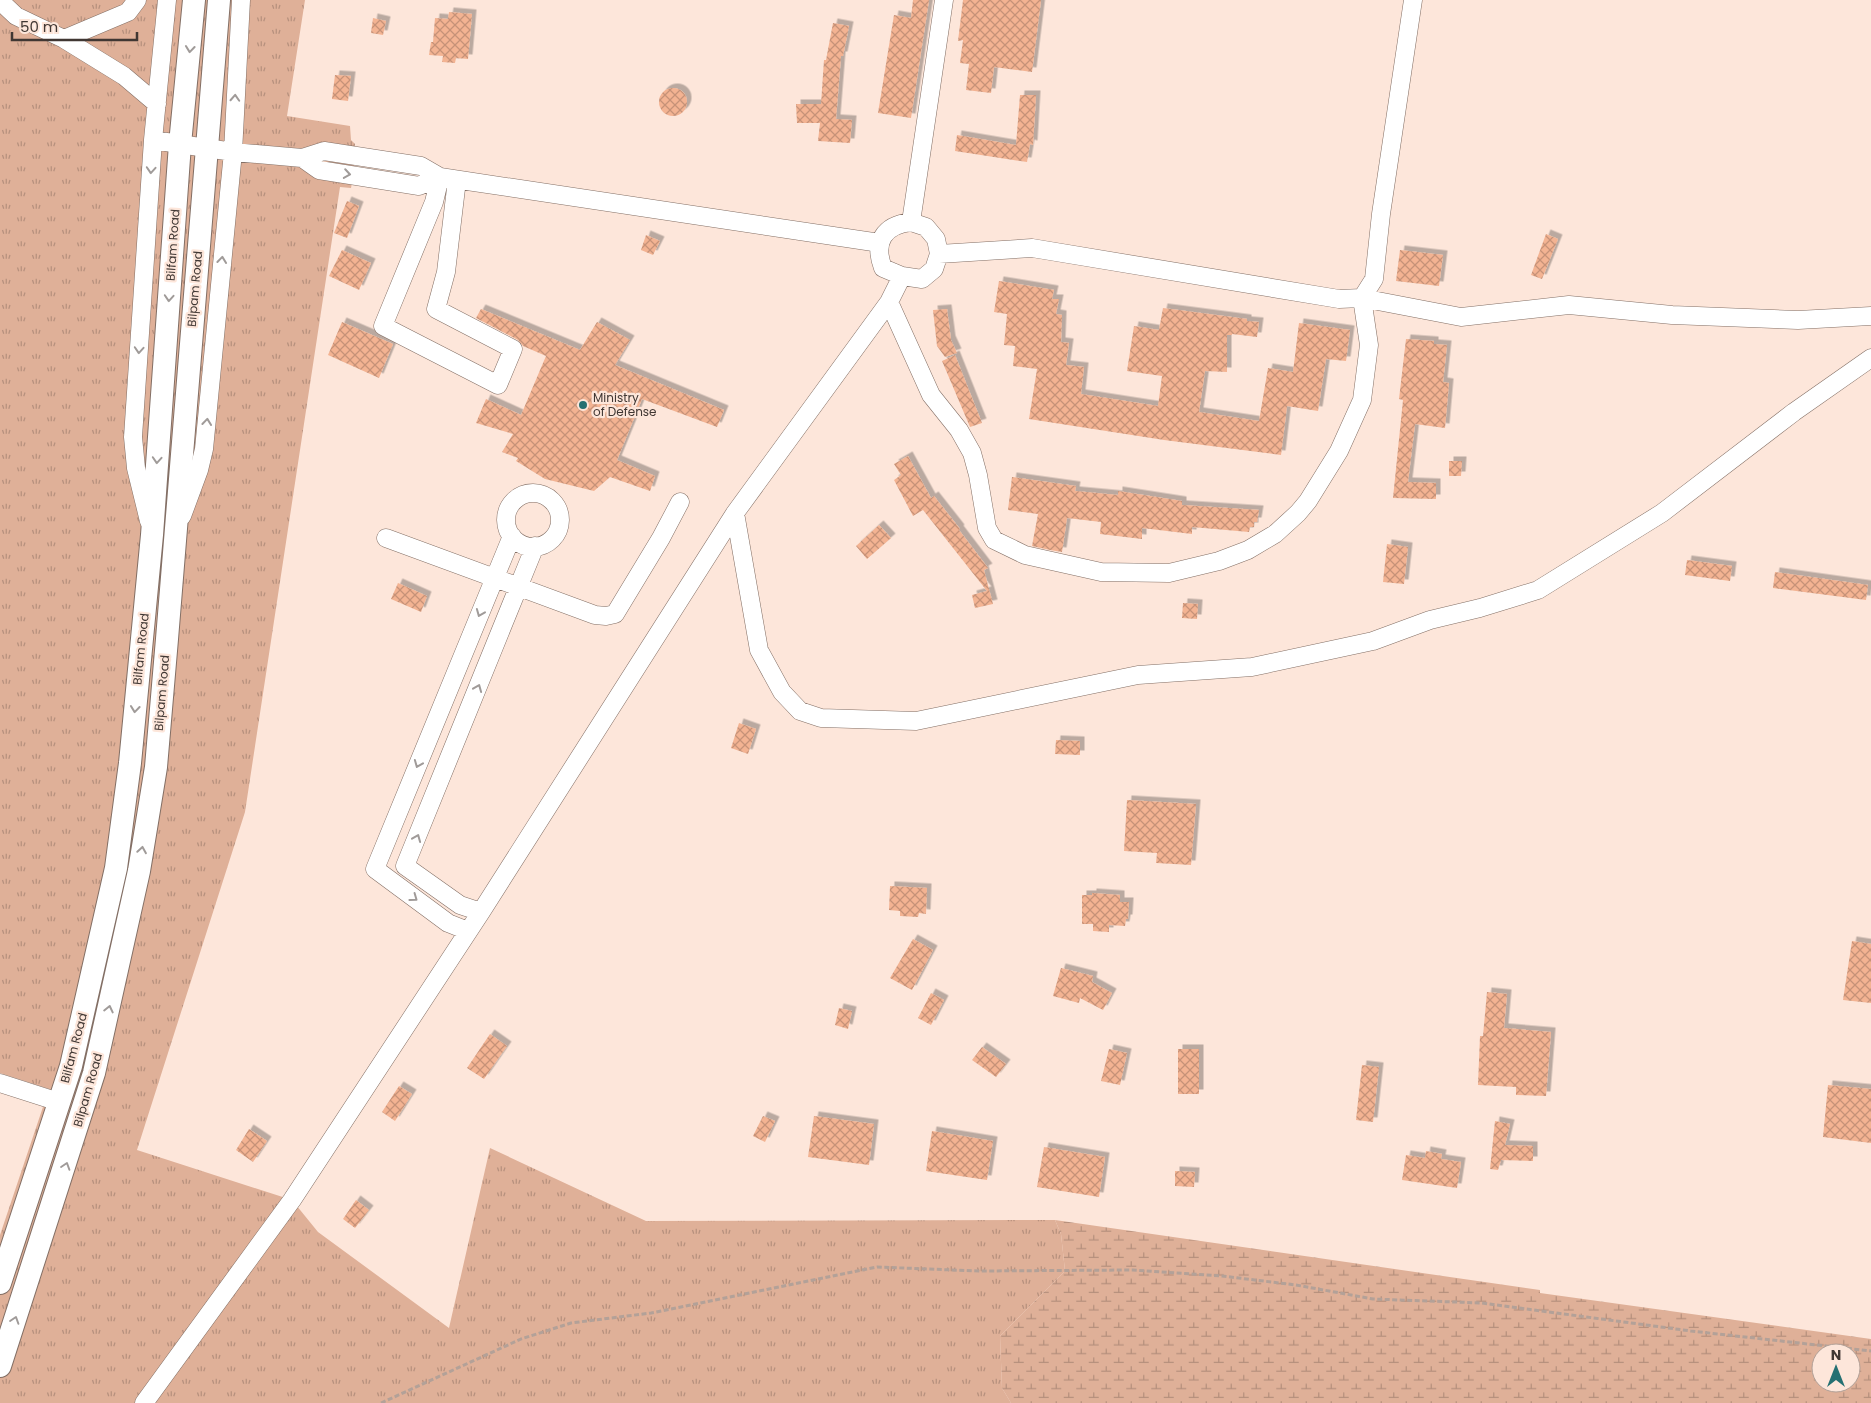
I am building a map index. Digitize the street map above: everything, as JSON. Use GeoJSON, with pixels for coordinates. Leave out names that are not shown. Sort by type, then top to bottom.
{"type":"FeatureCollection","features":[{"type":"Feature","properties":{"kind":"main road","name":"Bilfam Road"},"geometry":{"type":"LineString","coordinates":[[0,1283],[71,1066],[116,868],[130,764],[152,535],[180,144],[194,0]]}},
{"type":"Feature","properties":{"kind":"main road","name":"Bilpam Road"},"geometry":{"type":"LineString","coordinates":[[0,1366],[94,1073],[137,880],[156,766],[219,0]]}},
{"type":"Feature","properties":{"kind":"street"},"geometry":{"type":"LineString","coordinates":[[64,39],[128,12],[137,0]]}},
{"type":"Feature","properties":{"kind":"street"},"geometry":{"type":"LineString","coordinates":[[152,535],[136,468],[133,438],[153,140],[167,0]]}},
{"type":"Feature","properties":{"kind":"street"},"geometry":{"type":"LineString","coordinates":[[175,536],[199,470],[204,448],[233,152],[241,0]]}},
{"type":"Feature","properties":{"kind":"street"},"geometry":{"type":"LineString","coordinates":[[911,222],[944,0]]}},
{"type":"Feature","properties":{"kind":"street"},"geometry":{"type":"LineString","coordinates":[[889,302],[931,394],[959,430],[972,453],[978,475],[987,528],[994,540],[1025,555],[1101,572],[1169,574],[1219,561],[1248,550],[1275,534],[1308,501],[1339,451],[1362,400],[1369,346],[1362,298],[1374,279],[1381,214],[1413,0]]}},
{"type":"Feature","properties":{"kind":"street"},"geometry":{"type":"LineString","coordinates":[[0,1],[8,19],[64,39],[124,76],[157,104]]}},
{"type":"Feature","properties":{"kind":"street"},"geometry":{"type":"LineString","coordinates":[[153,140],[233,152],[302,158],[320,170],[419,186],[449,178],[880,243]]}},
{"type":"Feature","properties":{"kind":"street"},"geometry":{"type":"LineString","coordinates":[[449,178],[446,272],[436,309],[513,349],[498,385],[383,326],[434,202],[449,178]]}},
{"type":"Feature","properties":{"kind":"street"},"geometry":{"type":"LineString","coordinates":[[911,222],[926,227],[936,239],[939,254],[934,269],[922,279],[902,276],[883,268],[878,256],[880,243],[886,231],[898,224],[911,222]]}},
{"type":"Feature","properties":{"kind":"street"},"geometry":{"type":"LineString","coordinates":[[939,254],[1032,248],[1339,300],[1362,298],[1461,317],[1569,305],[1672,315],[1798,320],[1871,316]]}},
{"type":"Feature","properties":{"kind":"street"},"geometry":{"type":"LineString","coordinates":[[144,1403],[292,1200],[481,912],[735,512],[889,302],[902,276]]}},
{"type":"Feature","properties":{"kind":"street"},"geometry":{"type":"LineString","coordinates":[[735,512],[759,650],[782,692],[800,711],[821,718],[916,720],[1138,675],[1270,663],[1373,641],[1430,620],[1480,608],[1538,590],[1662,512],[1794,412],[1871,358]]}},
{"type":"Feature","properties":{"kind":"street"},"geometry":{"type":"LineString","coordinates":[[530,493],[547,497],[553,502],[558,510],[560,519],[554,536],[548,542],[534,546],[522,544],[512,536],[506,524],[506,516],[514,501],[530,493]]}},
{"type":"Feature","properties":{"kind":"street"},"geometry":{"type":"LineString","coordinates":[[386,538],[595,615],[606,616],[615,614],[661,538],[680,502]]}},
{"type":"Feature","properties":{"kind":"street"},"geometry":{"type":"LineString","coordinates":[[468,931],[448,923],[375,869],[512,536]]}},
{"type":"Feature","properties":{"kind":"street"},"geometry":{"type":"LineString","coordinates":[[481,912],[460,904],[405,866],[519,588],[534,546]]}},
{"type":"Feature","properties":{"kind":"street"},"geometry":{"type":"LineString","coordinates":[[0,1083],[59,1102]]}},
{"type":"Feature","properties":{"kind":"path"},"geometry":{"type":"LineString","coordinates":[[381,1403],[521,1339],[572,1323],[652,1312],[876,1267],[979,1271],[1133,1270],[1222,1276],[1296,1285],[1372,1299],[1482,1303],[1700,1333],[1871,1351]]}},
{"type":"Feature","properties":{"kind":"green space"},"geometry":{"type":"Polygon","coordinates":[[[0,0],[305,0],[287,116],[350,126],[351,140],[355,144],[354,173],[351,188],[340,187],[245,812],[137,1150],[292,1200],[318,1232],[449,1328],[490,1148],[646,1221],[1055,1220],[1061,1234],[1065,1271],[1000,1336],[1002,1388],[1011,1403],[0,1403],[0,1235],[49,1089],[0,1073],[0,0]]]}},
{"type":"Feature","properties":{"kind":"green space"},"geometry":{"type":"Polygon","coordinates":[[[1055,1220],[1540,1290],[1540,1293],[1871,1339],[1871,1403],[1011,1403],[1002,1388],[1000,1336],[1065,1271],[1061,1234],[1055,1220]]]}},
{"type":"Feature","properties":{"kind":"building"},"geometry":{"type":"Polygon","coordinates":[[[913,0],[929,0],[911,118],[878,113],[894,15],[911,18],[913,0]]]}},
{"type":"Feature","properties":{"kind":"building"},"geometry":{"type":"Polygon","coordinates":[[[963,0],[1041,0],[1032,72],[994,67],[991,93],[966,90],[969,64],[960,63],[963,40],[958,41],[963,0]]]}},
{"type":"Feature","properties":{"kind":"building"},"geometry":{"type":"Polygon","coordinates":[[[449,12],[472,14],[468,59],[456,58],[455,63],[442,62],[443,56],[429,55],[431,42],[433,42],[435,18],[448,19],[449,12]]]}},
{"type":"Feature","properties":{"kind":"building"},"geometry":{"type":"Polygon","coordinates":[[[373,18],[386,21],[383,35],[371,33],[373,18]]]}},
{"type":"Feature","properties":{"kind":"building"},"geometry":{"type":"Polygon","coordinates":[[[833,23],[849,26],[843,56],[841,56],[836,119],[852,120],[850,143],[818,141],[820,123],[797,123],[796,104],[821,104],[824,60],[826,60],[833,23]]]}},
{"type":"Feature","properties":{"kind":"building"},"geometry":{"type":"Polygon","coordinates":[[[335,75],[351,76],[348,101],[332,99],[335,75]]]}},
{"type":"Feature","properties":{"kind":"building"},"geometry":{"type":"Polygon","coordinates":[[[673,88],[683,92],[687,102],[683,112],[673,116],[663,112],[659,102],[663,92],[673,88]]]}},
{"type":"Feature","properties":{"kind":"building"},"geometry":{"type":"Polygon","coordinates":[[[1020,95],[1036,95],[1033,145],[1030,144],[1027,162],[955,151],[957,135],[1016,145],[1020,95]]]}},
{"type":"Feature","properties":{"kind":"building"},"geometry":{"type":"Polygon","coordinates":[[[347,201],[359,206],[347,238],[334,233],[347,201]]]}},
{"type":"Feature","properties":{"kind":"building"},"geometry":{"type":"Polygon","coordinates":[[[1546,234],[1558,239],[1542,279],[1531,275],[1546,234]]]}},
{"type":"Feature","properties":{"kind":"building"},"geometry":{"type":"Polygon","coordinates":[[[646,235],[660,241],[653,255],[641,250],[646,235]]]}},
{"type":"Feature","properties":{"kind":"building"},"geometry":{"type":"Polygon","coordinates":[[[342,250],[371,263],[359,290],[329,276],[342,250]]]}},
{"type":"Feature","properties":{"kind":"building"},"geometry":{"type":"Polygon","coordinates":[[[1400,250],[1443,255],[1439,286],[1396,281],[1400,250]]]}},
{"type":"Feature","properties":{"kind":"building"},"geometry":{"type":"Polygon","coordinates":[[[999,281],[1054,290],[1052,299],[1059,299],[1056,314],[1062,315],[1061,342],[1069,343],[1066,365],[1084,367],[1081,394],[1158,406],[1162,376],[1127,371],[1134,326],[1159,330],[1163,308],[1259,322],[1257,337],[1227,335],[1227,372],[1205,371],[1199,412],[1259,421],[1268,368],[1293,372],[1299,323],[1350,330],[1346,361],[1326,359],[1318,411],[1287,406],[1281,455],[1164,440],[1029,419],[1037,369],[1013,366],[1015,346],[1004,345],[1007,314],[994,312],[999,281]]]}},
{"type":"Feature","properties":{"kind":"building","name":"Ministry of Defense"},"geometry":{"type":"Polygon","coordinates":[[[481,309],[580,350],[597,322],[630,340],[615,365],[724,410],[717,427],[642,399],[617,460],[655,476],[650,491],[610,477],[594,491],[545,479],[516,461],[518,458],[502,452],[513,434],[476,423],[486,399],[521,415],[546,356],[523,346],[518,340],[476,318],[481,309]]]}},
{"type":"Feature","properties":{"kind":"building"},"geometry":{"type":"Polygon","coordinates":[[[947,309],[951,340],[957,353],[945,357],[937,346],[933,310],[947,309]]]}},
{"type":"Feature","properties":{"kind":"building"},"geometry":{"type":"Polygon","coordinates":[[[342,322],[393,344],[379,378],[328,355],[342,322]]]}},
{"type":"Feature","properties":{"kind":"building"},"geometry":{"type":"Polygon","coordinates":[[[1406,339],[1434,341],[1434,344],[1447,345],[1443,382],[1449,383],[1445,428],[1415,424],[1408,482],[1436,483],[1436,499],[1393,498],[1403,400],[1399,399],[1406,339]]]}},
{"type":"Feature","properties":{"kind":"building"},"geometry":{"type":"Polygon","coordinates":[[[955,355],[982,423],[970,427],[942,361],[955,355]]]}},
{"type":"Feature","properties":{"kind":"building"},"geometry":{"type":"Polygon","coordinates":[[[908,456],[931,498],[934,496],[988,568],[984,570],[993,604],[975,608],[972,595],[987,591],[923,510],[913,516],[894,480],[901,475],[894,464],[908,456]]]}},
{"type":"Feature","properties":{"kind":"building"},"geometry":{"type":"Polygon","coordinates":[[[1449,461],[1462,461],[1461,476],[1449,476],[1449,461]]]}},
{"type":"Feature","properties":{"kind":"building"},"geometry":{"type":"Polygon","coordinates":[[[1012,477],[1076,486],[1075,491],[1118,495],[1118,491],[1182,501],[1182,505],[1259,510],[1257,522],[1254,522],[1254,527],[1250,527],[1249,532],[1192,527],[1192,534],[1142,528],[1142,539],[1100,534],[1101,522],[1067,518],[1062,552],[1032,546],[1038,514],[1008,510],[1012,477]]]}},
{"type":"Feature","properties":{"kind":"building"},"geometry":{"type":"Polygon","coordinates":[[[879,525],[891,538],[867,559],[856,546],[879,525]]]}},
{"type":"Feature","properties":{"kind":"building"},"geometry":{"type":"Polygon","coordinates":[[[1387,544],[1408,547],[1404,584],[1383,582],[1387,544]]]}},
{"type":"Feature","properties":{"kind":"building"},"geometry":{"type":"Polygon","coordinates":[[[1687,560],[1732,566],[1730,581],[1685,575],[1687,560]]]}},
{"type":"Feature","properties":{"kind":"building"},"geometry":{"type":"Polygon","coordinates":[[[1775,572],[1868,585],[1866,600],[1773,588],[1775,572]]]}},
{"type":"Feature","properties":{"kind":"building"},"geometry":{"type":"Polygon","coordinates":[[[398,583],[427,596],[421,612],[391,599],[398,583]]]}},
{"type":"Feature","properties":{"kind":"building"},"geometry":{"type":"Polygon","coordinates":[[[1183,603],[1198,604],[1197,619],[1182,618],[1183,603]]]}},
{"type":"Feature","properties":{"kind":"building"},"geometry":{"type":"Polygon","coordinates":[[[739,723],[756,729],[748,754],[731,748],[739,723]]]}},
{"type":"Feature","properties":{"kind":"building"},"geometry":{"type":"Polygon","coordinates":[[[1056,740],[1080,741],[1080,755],[1055,754],[1056,740]]]}},
{"type":"Feature","properties":{"kind":"building"},"geometry":{"type":"Polygon","coordinates":[[[1127,800],[1196,804],[1191,865],[1156,863],[1157,853],[1124,851],[1127,800]]]}},
{"type":"Feature","properties":{"kind":"building"},"geometry":{"type":"Polygon","coordinates":[[[890,886],[927,888],[926,914],[919,913],[918,917],[900,916],[900,911],[889,910],[890,886]]]}},
{"type":"Feature","properties":{"kind":"building"},"geometry":{"type":"Polygon","coordinates":[[[1092,893],[1120,895],[1120,902],[1129,902],[1128,919],[1126,919],[1125,926],[1109,925],[1109,932],[1093,931],[1093,924],[1082,924],[1082,895],[1092,895],[1092,893]]]}},
{"type":"Feature","properties":{"kind":"building"},"geometry":{"type":"Polygon","coordinates":[[[913,939],[933,950],[912,990],[890,978],[913,939]]]}},
{"type":"Feature","properties":{"kind":"building"},"geometry":{"type":"Polygon","coordinates":[[[1852,941],[1871,944],[1871,1003],[1843,1000],[1852,941]]]}},
{"type":"Feature","properties":{"kind":"building"},"geometry":{"type":"Polygon","coordinates":[[[1061,968],[1093,976],[1092,982],[1112,993],[1103,1010],[1080,998],[1079,1003],[1053,996],[1061,968]]]}},
{"type":"Feature","properties":{"kind":"building"},"geometry":{"type":"Polygon","coordinates":[[[1487,992],[1507,994],[1504,1028],[1551,1032],[1546,1096],[1516,1095],[1516,1087],[1478,1085],[1480,1036],[1483,1036],[1487,992]]]}},
{"type":"Feature","properties":{"kind":"building"},"geometry":{"type":"Polygon","coordinates":[[[931,993],[944,1000],[931,1025],[918,1018],[931,993]]]}},
{"type":"Feature","properties":{"kind":"building"},"geometry":{"type":"Polygon","coordinates":[[[839,1008],[852,1011],[848,1029],[835,1025],[839,1008]]]}},
{"type":"Feature","properties":{"kind":"building"},"geometry":{"type":"Polygon","coordinates":[[[490,1034],[507,1046],[484,1079],[467,1068],[490,1034]]]}},
{"type":"Feature","properties":{"kind":"building"},"geometry":{"type":"Polygon","coordinates":[[[982,1047],[1006,1064],[996,1077],[972,1060],[982,1047]]]}},
{"type":"Feature","properties":{"kind":"building"},"geometry":{"type":"Polygon","coordinates":[[[1109,1049],[1127,1053],[1120,1085],[1101,1081],[1109,1049]]]}},
{"type":"Feature","properties":{"kind":"building"},"geometry":{"type":"Polygon","coordinates":[[[1178,1049],[1199,1049],[1199,1094],[1178,1094],[1178,1049]]]}},
{"type":"Feature","properties":{"kind":"building"},"geometry":{"type":"Polygon","coordinates":[[[1362,1065],[1379,1067],[1373,1122],[1356,1120],[1362,1065]]]}},
{"type":"Feature","properties":{"kind":"building"},"geometry":{"type":"Polygon","coordinates":[[[1828,1085],[1871,1089],[1871,1143],[1823,1137],[1828,1085]]]}},
{"type":"Feature","properties":{"kind":"building"},"geometry":{"type":"Polygon","coordinates":[[[399,1086],[412,1094],[395,1121],[382,1112],[399,1086]]]}},
{"type":"Feature","properties":{"kind":"building"},"geometry":{"type":"Polygon","coordinates":[[[763,1116],[775,1121],[765,1142],[753,1136],[763,1116]]]}},
{"type":"Feature","properties":{"kind":"building"},"geometry":{"type":"Polygon","coordinates":[[[814,1116],[874,1124],[869,1165],[808,1157],[814,1116]]]}},
{"type":"Feature","properties":{"kind":"building"},"geometry":{"type":"Polygon","coordinates":[[[1495,1121],[1510,1124],[1505,1145],[1533,1146],[1533,1161],[1501,1160],[1498,1170],[1490,1169],[1495,1121]]]}},
{"type":"Feature","properties":{"kind":"building"},"geometry":{"type":"Polygon","coordinates":[[[249,1129],[267,1141],[253,1162],[236,1150],[249,1129]]]}},
{"type":"Feature","properties":{"kind":"building"},"geometry":{"type":"Polygon","coordinates":[[[932,1131],[993,1141],[987,1180],[926,1171],[932,1131]]]}},
{"type":"Feature","properties":{"kind":"building"},"geometry":{"type":"Polygon","coordinates":[[[1044,1147],[1105,1157],[1099,1197],[1037,1187],[1044,1147]]]}},
{"type":"Feature","properties":{"kind":"building"},"geometry":{"type":"Polygon","coordinates":[[[1426,1151],[1442,1154],[1441,1159],[1461,1162],[1457,1188],[1402,1180],[1406,1155],[1425,1158],[1426,1151]]]}},
{"type":"Feature","properties":{"kind":"building"},"geometry":{"type":"Polygon","coordinates":[[[1175,1171],[1195,1172],[1194,1187],[1175,1186],[1175,1171]]]}},
{"type":"Feature","properties":{"kind":"building"},"geometry":{"type":"Polygon","coordinates":[[[356,1200],[369,1210],[355,1228],[343,1219],[356,1200]]]}},
{"type":"Feature","properties":{"kind":"place","name":"Ministry of Defense"},"geometry":{"type":"Point","coordinates":[583,405]}}]}
